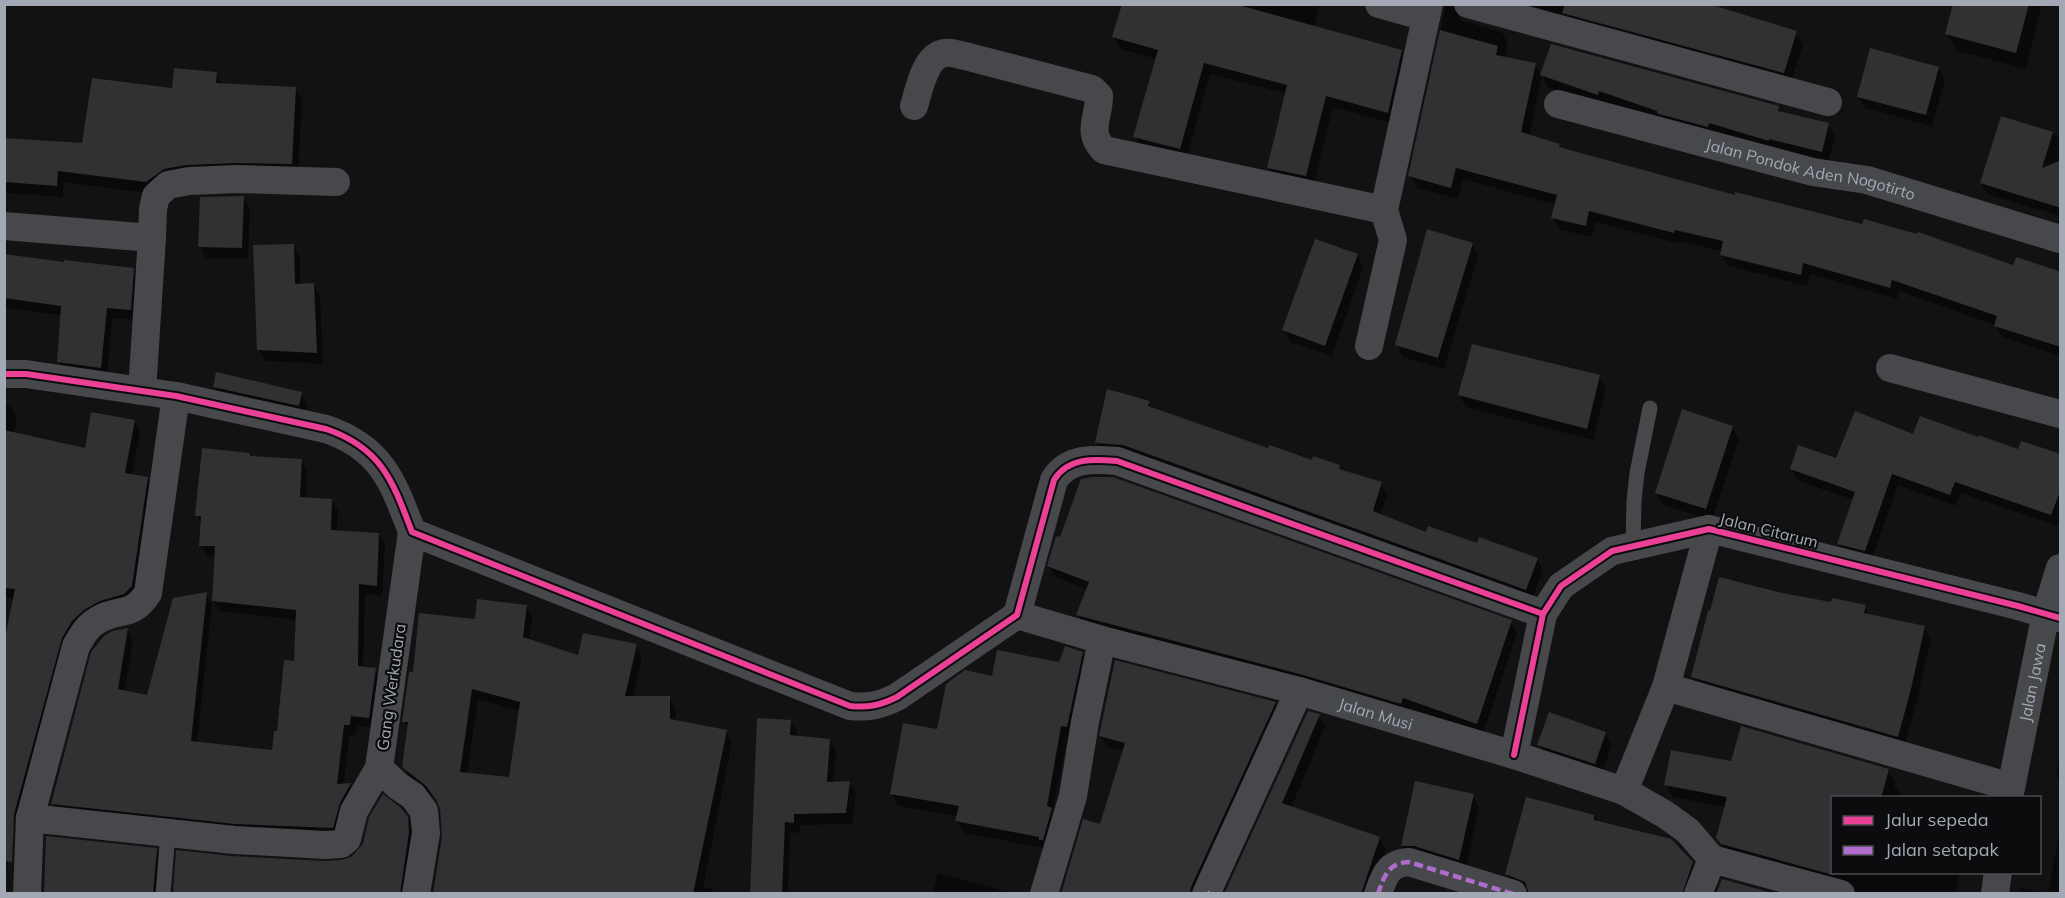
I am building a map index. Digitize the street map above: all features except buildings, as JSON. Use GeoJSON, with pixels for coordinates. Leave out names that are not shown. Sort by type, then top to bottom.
{"type":"FeatureCollection","features":[{"type":"Feature","properties":{"kind":"street"},"geometry":{"type":"LineString","coordinates":[[1368,346],[1393,240],[1384,210],[1428,11],[1379,4]]}},
{"type":"Feature","properties":{"kind":"street"},"geometry":{"type":"LineString","coordinates":[[1468,4],[1828,102]]}},
{"type":"Feature","properties":{"kind":"street"},"geometry":{"type":"LineString","coordinates":[[914,106],[931,61],[947,52],[1092,89],[1099,96],[1094,129],[1095,139],[1104,150],[1384,210]]}},
{"type":"Feature","properties":{"kind":"street","name":"Jalan Pondok Aden Nogotirto"},"geometry":{"type":"LineString","coordinates":[[1558,104],[1814,171],[1867,180],[2061,238]]}},
{"type":"Feature","properties":{"kind":"street"},"geometry":{"type":"LineString","coordinates":[[142,390],[153,209],[156,196],[168,185],[189,181],[237,179],[336,182]]}},
{"type":"Feature","properties":{"kind":"street"},"geometry":{"type":"LineString","coordinates":[[4,226],[152,238]]}},
{"type":"Feature","properties":{"kind":"street"},"geometry":{"type":"LineString","coordinates":[[1890,368],[2061,414]]}},
{"type":"Feature","properties":{"kind":"street"},"geometry":{"type":"LineString","coordinates":[[4,374],[26,374],[176,396],[326,429],[347,436],[374,456],[394,485],[412,532],[850,706],[879,705],[897,697],[1017,615],[1054,480],[1060,470],[1070,464],[1095,459],[1117,461],[1543,614]]}},
{"type":"Feature","properties":{"kind":"street"},"geometry":{"type":"LineString","coordinates":[[27,894],[30,818],[76,646],[87,628],[98,619],[133,609],[147,593],[176,396]]}},
{"type":"Feature","properties":{"kind":"street"},"geometry":{"type":"LineString","coordinates":[[1624,791],[1666,687],[1709,529]]}},
{"type":"Feature","properties":{"kind":"street","name":"Jalan Citarum"},"geometry":{"type":"LineString","coordinates":[[1514,755],[1543,614],[1560,586],[1612,551],[1709,529],[2053,616]]}},
{"type":"Feature","properties":{"kind":"street","name":"Gang Werkudara"},"geometry":{"type":"LineString","coordinates":[[412,532],[379,768],[398,786],[413,795],[424,811],[426,833],[416,894]]}},
{"type":"Feature","properties":{"kind":"street","name":"Jalan Jawa"},"geometry":{"type":"LineString","coordinates":[[2010,792],[2053,616],[2061,568]]}},
{"type":"Feature","properties":{"kind":"street","name":"Jalan Musi"},"geometry":{"type":"LineString","coordinates":[[1017,615],[1102,640],[1299,691],[1514,755],[1624,791],[1666,815],[1688,831],[1712,859]]}},
{"type":"Feature","properties":{"kind":"street"},"geometry":{"type":"LineString","coordinates":[[1044,894],[1073,796],[1102,640]]}},
{"type":"Feature","properties":{"kind":"street"},"geometry":{"type":"LineString","coordinates":[[1666,687],[2010,792]]}},
{"type":"Feature","properties":{"kind":"street"},"geometry":{"type":"LineString","coordinates":[[1207,893],[1299,691]]}},
{"type":"Feature","properties":{"kind":"street"},"geometry":{"type":"LineString","coordinates":[[30,818],[234,840],[341,844],[346,839],[354,811],[379,768]]}},
{"type":"Feature","properties":{"kind":"street"},"geometry":{"type":"LineString","coordinates":[[1698,894],[1712,859],[1841,894]]}},
{"type":"Feature","properties":{"kind":"street"},"geometry":{"type":"LineString","coordinates":[[1378,894],[1385,874],[1391,867],[1400,862],[1409,862],[1513,894]]}},
{"type":"Feature","properties":{"kind":"street"},"geometry":{"type":"LineString","coordinates":[[1995,894],[1998,874]]}},
{"type":"Feature","properties":{"kind":"lane"},"geometry":{"type":"LineString","coordinates":[[1633,546],[1637,473],[1650,408]]}},
{"type":"Feature","properties":{"kind":"lane"},"geometry":{"type":"LineString","coordinates":[[163,894],[168,833]]}},
{"type":"Feature","properties":{"kind":"marked path"},"geometry":{"type":"LineString","coordinates":[[1378,894],[1388,872],[1396,865],[1409,862],[1513,894]]}},
{"type":"Feature","properties":{"kind":"cycle path"},"geometry":{"type":"LineString","coordinates":[[4,374],[26,374],[176,396],[326,429],[345,437],[373,457],[391,482],[412,532],[850,706],[874,705],[897,697],[1017,615],[1054,480],[1067,467],[1082,461],[1117,461],[1543,614]]}},
{"type":"Feature","properties":{"kind":"cycle path"},"geometry":{"type":"LineString","coordinates":[[1514,755],[1543,614],[1561,586],[1612,551],[1709,529],[2060,618]]}}]}
